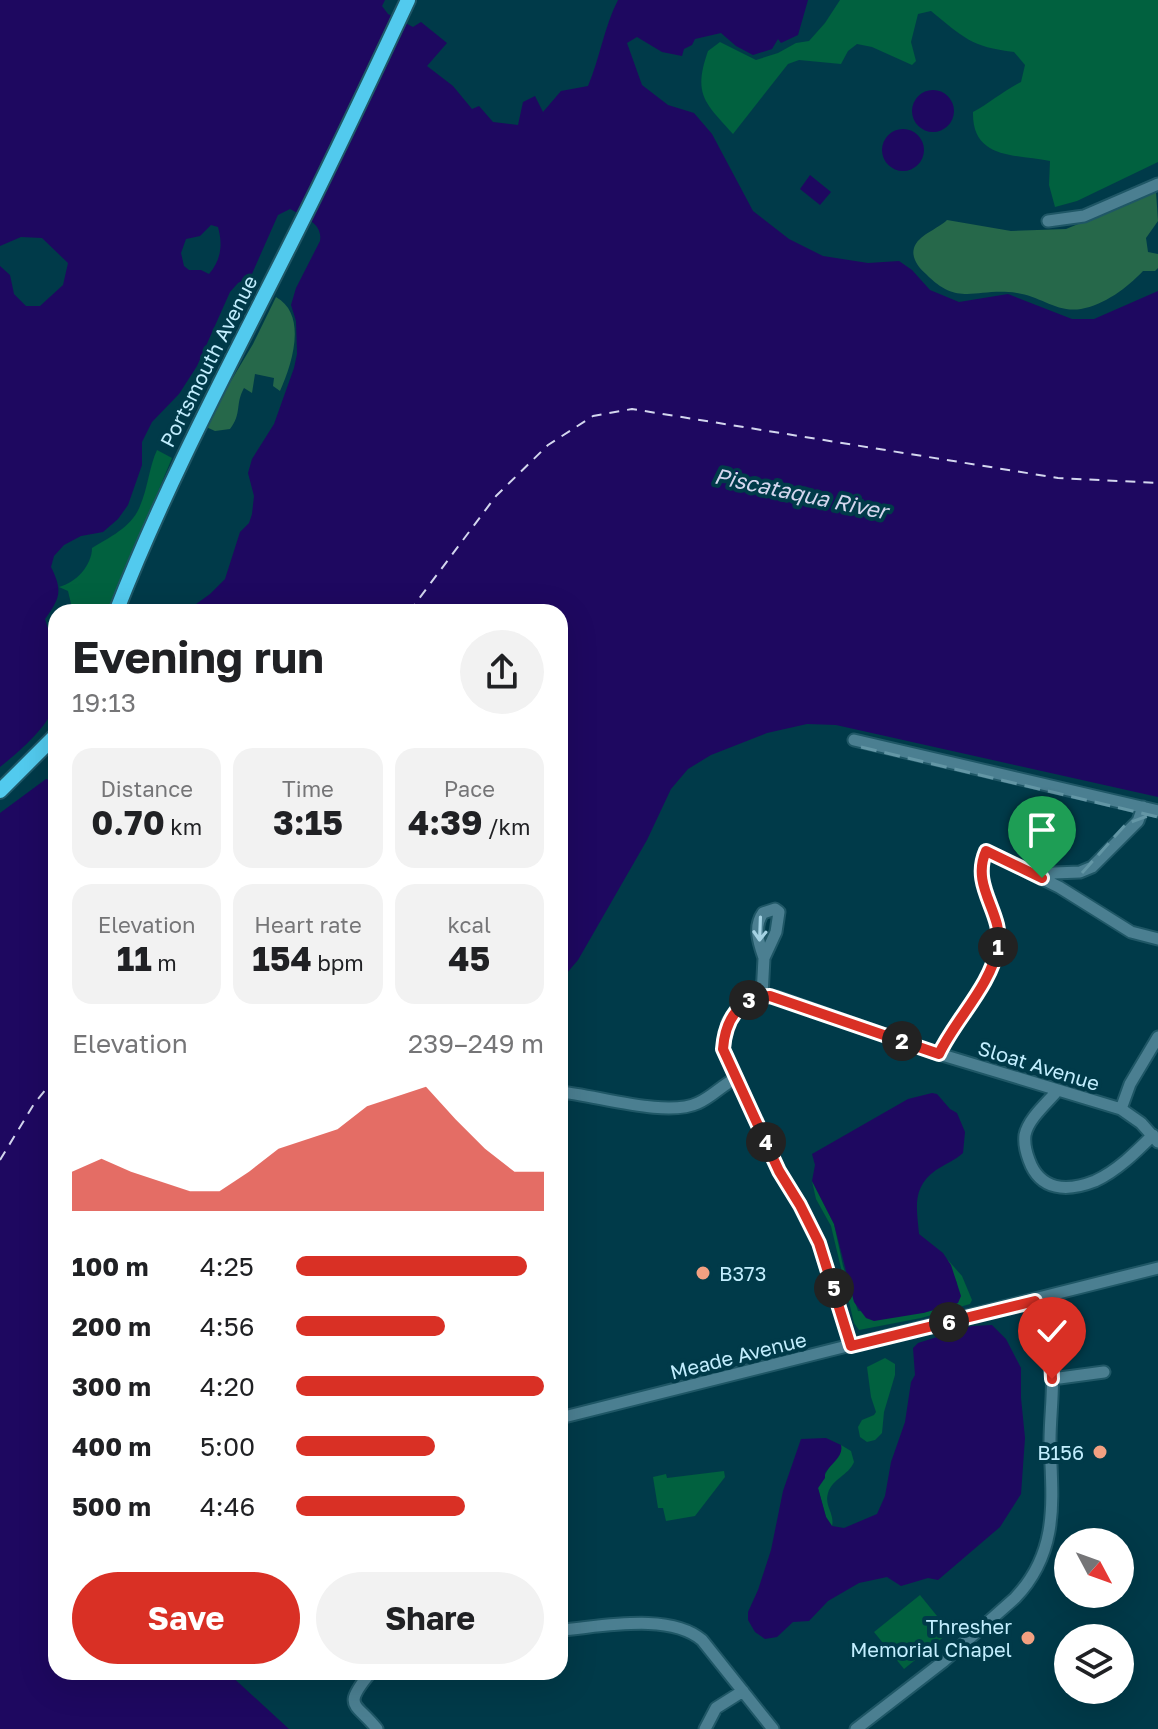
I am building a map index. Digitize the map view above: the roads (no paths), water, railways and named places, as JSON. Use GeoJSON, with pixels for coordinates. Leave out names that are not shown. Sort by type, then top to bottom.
{"type":"FeatureCollection","features":[{"type":"Feature","properties":{"kind":"main road","name":"Portsmouth Avenue"},"geometry":{"type":"LineString","coordinates":[[119,604],[183,455],[300,226],[405,6]]}},
{"type":"Feature","properties":{"kind":"main road"},"geometry":{"type":"LineString","coordinates":[[0,791],[48,743]]}},
{"type":"Feature","properties":{"kind":"street"},"geometry":{"type":"LineString","coordinates":[[1048,221],[1084,216],[1158,184]]}},
{"type":"Feature","properties":{"kind":"street"},"geometry":{"type":"LineString","coordinates":[[854,740],[1158,811]]}},
{"type":"Feature","properties":{"kind":"street"},"geometry":{"type":"LineString","coordinates":[[1042,878],[1061,872],[1087,871],[1138,821],[1143,807]]}},
{"type":"Feature","properties":{"kind":"street"},"geometry":{"type":"LineString","coordinates":[[939,1054],[982,984],[999,944],[981,872],[986,851],[1042,878],[1131,932],[1158,939]]}},
{"type":"Feature","properties":{"kind":"street"},"geometry":{"type":"LineString","coordinates":[[764,958],[762,996],[749,1000],[732,1015],[725,1031],[723,1049],[779,1171],[819,1243],[851,1346]]}},
{"type":"Feature","properties":{"kind":"street","name":"Sloat Avenue"},"geometry":{"type":"LineString","coordinates":[[762,996],[786,1000],[939,1054],[1121,1109],[1155,1138]]}},
{"type":"Feature","properties":{"kind":"street"},"geometry":{"type":"LineString","coordinates":[[1121,1109],[1130,1084],[1158,1037]]}},
{"type":"Feature","properties":{"kind":"street"},"geometry":{"type":"LineString","coordinates":[[568,1093],[621,1103],[681,1107],[700,1102],[735,1079]]}},
{"type":"Feature","properties":{"kind":"street"},"geometry":{"type":"LineString","coordinates":[[1058,1090],[1031,1122],[1025,1136],[1030,1163],[1046,1184],[1061,1188],[1093,1182],[1155,1138]]}},
{"type":"Feature","properties":{"kind":"street","name":"Meade Avenue"},"geometry":{"type":"LineString","coordinates":[[568,1416],[1158,1268]]}},
{"type":"Feature","properties":{"kind":"street"},"geometry":{"type":"LineString","coordinates":[[856,1729],[970,1639],[1024,1589],[1049,1539],[1053,1513],[1051,1355],[1035,1301]]}},
{"type":"Feature","properties":{"kind":"street"},"geometry":{"type":"LineString","coordinates":[[1052,1379],[1104,1372]]}},
{"type":"Feature","properties":{"kind":"street"},"geometry":{"type":"LineString","coordinates":[[568,1630],[662,1624],[684,1629],[702,1640],[773,1729]]}},
{"type":"Feature","properties":{"kind":"street"},"geometry":{"type":"LineString","coordinates":[[366,1680],[356,1694],[355,1704],[377,1729]]}},
{"type":"Feature","properties":{"kind":"street"},"geometry":{"type":"LineString","coordinates":[[705,1729],[716,1708],[743,1691]]}},
{"type":"Feature","properties":{"kind":"water","name":"Piscataqua River"},"geometry":{"type":"Polygon","coordinates":[[[0,0],[385,0],[382,6],[388,14],[413,27],[421,22],[447,43],[427,66],[453,86],[472,109],[479,106],[493,122],[518,125],[523,102],[535,96],[543,112],[561,91],[588,86],[618,0],[808,0],[798,35],[781,43],[778,39],[772,49],[753,55],[721,33],[695,39],[692,45],[684,49],[682,56],[662,52],[637,37],[627,43],[642,85],[668,105],[694,113],[712,134],[753,211],[789,239],[823,256],[868,263],[899,261],[930,290],[959,302],[1008,294],[1072,319],[1094,319],[1158,291],[1158,797],[836,725],[807,724],[767,733],[711,755],[688,769],[671,789],[647,840],[578,960],[568,972],[568,604],[196,604],[225,579],[240,532],[249,523],[254,496],[248,473],[252,459],[274,424],[294,368],[297,354],[296,321],[291,305],[320,235],[316,225],[290,209],[278,215],[251,276],[230,292],[197,366],[179,394],[152,422],[142,442],[142,465],[128,505],[103,532],[81,536],[64,545],[54,556],[51,567],[58,594],[54,604],[48,604],[45,619],[48,629],[48,718],[40,730],[0,767],[0,266],[10,275],[14,294],[26,306],[40,306],[63,285],[68,263],[42,238],[21,237],[0,246],[0,0]],[[211,225],[200,236],[186,239],[181,253],[184,266],[209,274],[220,252],[218,227],[211,225]]]}},
{"type":"Feature","properties":{"kind":"water"},"geometry":{"type":"Polygon","coordinates":[[[933,90],[948,96],[954,111],[948,126],[933,132],[918,126],[912,111],[918,96],[933,90]]]}},
{"type":"Feature","properties":{"kind":"water"},"geometry":{"type":"Polygon","coordinates":[[[903,129],[918,135],[924,150],[918,165],[903,171],[888,165],[882,150],[888,135],[903,129]]]}},
{"type":"Feature","properties":{"kind":"water"},"geometry":{"type":"Polygon","coordinates":[[[810,175],[831,192],[820,205],[800,189],[810,175]]]}},
{"type":"Feature","properties":{"kind":"water"},"geometry":{"type":"Polygon","coordinates":[[[48,780],[48,1680],[236,1680],[289,1729],[0,1729],[0,813],[48,780]]]}},
{"type":"Feature","properties":{"kind":"water"},"geometry":{"type":"Polygon","coordinates":[[[932,1093],[957,1113],[965,1132],[963,1153],[928,1177],[919,1192],[919,1234],[943,1253],[951,1265],[961,1296],[958,1303],[923,1313],[874,1321],[866,1318],[854,1302],[834,1224],[812,1181],[815,1165],[812,1154],[908,1099],[932,1093]]]}},
{"type":"Feature","properties":{"kind":"water"},"geometry":{"type":"Polygon","coordinates":[[[992,1325],[1006,1339],[1021,1368],[1025,1438],[1021,1494],[1000,1527],[938,1580],[928,1578],[901,1586],[887,1577],[859,1583],[828,1601],[809,1621],[793,1622],[777,1637],[765,1639],[755,1632],[748,1620],[748,1612],[771,1550],[783,1491],[801,1439],[826,1438],[841,1445],[839,1456],[818,1488],[826,1517],[832,1526],[844,1528],[877,1514],[885,1496],[891,1462],[905,1422],[911,1382],[915,1375],[913,1348],[918,1343],[972,1326],[992,1325]]]}},
{"type":"Feature","properties":{"kind":"railway"},"geometry":{"type":"LineString","coordinates":[[861,747],[1158,817]]}},
{"type":"Feature","properties":{"kind":"railway"},"geometry":{"type":"LineString","coordinates":[[1082,873],[1126,824],[1150,815]]}},
{"type":"Feature","properties":{"kind":"place","name":"B373"},"geometry":{"type":"Point","coordinates":[703,1273]}},
{"type":"Feature","properties":{"kind":"place","name":"B156"},"geometry":{"type":"Point","coordinates":[1100,1452]}},
{"type":"Feature","properties":{"kind":"place","name":"Thresher Memorial Chapel"},"geometry":{"type":"Point","coordinates":[1028,1638]}}]}
